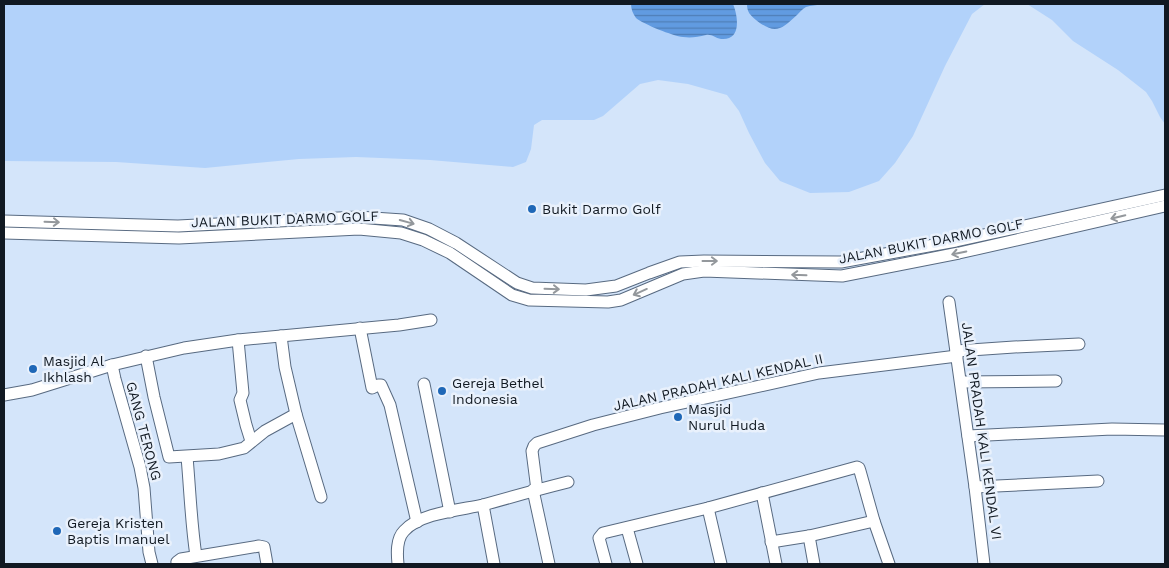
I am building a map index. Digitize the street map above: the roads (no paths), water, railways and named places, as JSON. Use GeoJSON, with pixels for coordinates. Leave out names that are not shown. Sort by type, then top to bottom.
{"type":"FeatureCollection","features":[{"type":"Feature","properties":{"kind":"street","name":"JALAN BUKIT DARMO GOLF"},"geometry":{"type":"LineString","coordinates":[[4,221],[178,226],[358,217],[403,220],[429,229],[517,283],[532,288],[586,290],[616,286],[680,262],[704,260],[840,262],[956,241],[1165,195]]}},
{"type":"Feature","properties":{"kind":"street","name":"JALAN BUKIT DARMO GOLF"},"geometry":{"type":"LineString","coordinates":[[4,233],[179,238],[359,229],[401,233],[423,240],[450,253],[512,296],[529,300],[608,302],[621,300],[683,274],[704,271],[842,276],[959,253],[1165,206]]}},
{"type":"Feature","properties":{"kind":"street","name":"JALAN PRADAH KALI KENDAL VI"},"geometry":{"type":"LineString","coordinates":[[949,302],[984,564]]}},
{"type":"Feature","properties":{"kind":"street"},"geometry":{"type":"LineString","coordinates":[[4,396],[32,390],[112,364],[184,348],[238,340],[399,325],[431,320]]}},
{"type":"Feature","properties":{"kind":"street"},"geometry":{"type":"LineString","coordinates":[[360,328],[372,388],[381,385],[390,404],[417,522]]}},
{"type":"Feature","properties":{"kind":"street"},"geometry":{"type":"LineString","coordinates":[[281,336],[285,367],[296,414],[320,497]]}},
{"type":"Feature","properties":{"kind":"street"},"geometry":{"type":"LineString","coordinates":[[238,340],[243,393],[240,400],[251,441]]}},
{"type":"Feature","properties":{"kind":"street"},"geometry":{"type":"LineString","coordinates":[[957,353],[1014,346],[1079,344]]}},
{"type":"Feature","properties":{"kind":"street","name":"JALAN PRADAH KALI KENDAL II"},"geometry":{"type":"LineString","coordinates":[[535,490],[532,450],[537,443],[593,425],[660,408],[819,373],[957,353]]}},
{"type":"Feature","properties":{"kind":"street"},"geometry":{"type":"LineString","coordinates":[[146,356],[168,456],[171,458],[219,454],[244,448],[265,431],[296,414]]}},
{"type":"Feature","properties":{"kind":"street","name":"GANG TERONG"},"geometry":{"type":"LineString","coordinates":[[112,364],[140,467],[144,488],[149,552],[152,564]]}},
{"type":"Feature","properties":{"kind":"street"},"geometry":{"type":"LineString","coordinates":[[961,382],[1056,381]]}},
{"type":"Feature","properties":{"kind":"street"},"geometry":{"type":"LineString","coordinates":[[424,384],[450,512]]}},
{"type":"Feature","properties":{"kind":"street"},"geometry":{"type":"LineString","coordinates":[[968,436],[1112,429],[1165,430]]}},
{"type":"Feature","properties":{"kind":"street"},"geometry":{"type":"LineString","coordinates":[[187,457],[192,531],[196,556]]}},
{"type":"Feature","properties":{"kind":"street"},"geometry":{"type":"LineString","coordinates":[[606,564],[599,538],[603,533],[708,508],[859,468],[889,564]]}},
{"type":"Feature","properties":{"kind":"street"},"geometry":{"type":"LineString","coordinates":[[975,487],[1098,481]]}},
{"type":"Feature","properties":{"kind":"street"},"geometry":{"type":"LineString","coordinates":[[398,564],[397,554],[400,535],[405,529],[417,522],[426,518],[568,482]]}},
{"type":"Feature","properties":{"kind":"street"},"geometry":{"type":"LineString","coordinates":[[535,490],[549,564]]}},
{"type":"Feature","properties":{"kind":"street"},"geometry":{"type":"LineString","coordinates":[[762,493],[776,564]]}},
{"type":"Feature","properties":{"kind":"street"},"geometry":{"type":"LineString","coordinates":[[483,504],[494,564]]}},
{"type":"Feature","properties":{"kind":"street"},"geometry":{"type":"LineString","coordinates":[[708,508],[721,564]]}},
{"type":"Feature","properties":{"kind":"street"},"geometry":{"type":"LineString","coordinates":[[771,542],[809,536],[874,521]]}},
{"type":"Feature","properties":{"kind":"street"},"geometry":{"type":"LineString","coordinates":[[627,528],[636,564]]}},
{"type":"Feature","properties":{"kind":"street"},"geometry":{"type":"LineString","coordinates":[[809,536],[814,564]]}},
{"type":"Feature","properties":{"kind":"street"},"geometry":{"type":"LineString","coordinates":[[178,564],[177,562],[181,559],[259,546],[264,548],[267,564]]}},
{"type":"Feature","properties":{"kind":"water"},"geometry":{"type":"Polygon","coordinates":[[[631,4],[733,4],[737,27],[728,39],[708,35],[678,36],[636,18],[631,4]]]}},
{"type":"Feature","properties":{"kind":"water"},"geometry":{"type":"Polygon","coordinates":[[[747,4],[821,4],[806,7],[787,24],[778,29],[773,29],[768,28],[752,17],[748,11],[747,4]]]}},
{"type":"Feature","properties":{"kind":"place","name":"Bukit Darmo Golf"},"geometry":{"type":"Point","coordinates":[532,209]}},
{"type":"Feature","properties":{"kind":"place","name":"Masjid Al Ikhlash"},"geometry":{"type":"Point","coordinates":[33,369]}},
{"type":"Feature","properties":{"kind":"place","name":"Gereja Bethel Indonesia"},"geometry":{"type":"Point","coordinates":[442,391]}},
{"type":"Feature","properties":{"kind":"place","name":"Masjid Nurul Huda"},"geometry":{"type":"Point","coordinates":[678,417]}},
{"type":"Feature","properties":{"kind":"place","name":"Gereja Kristen Baptis Imanuel"},"geometry":{"type":"Point","coordinates":[57,531]}}]}
